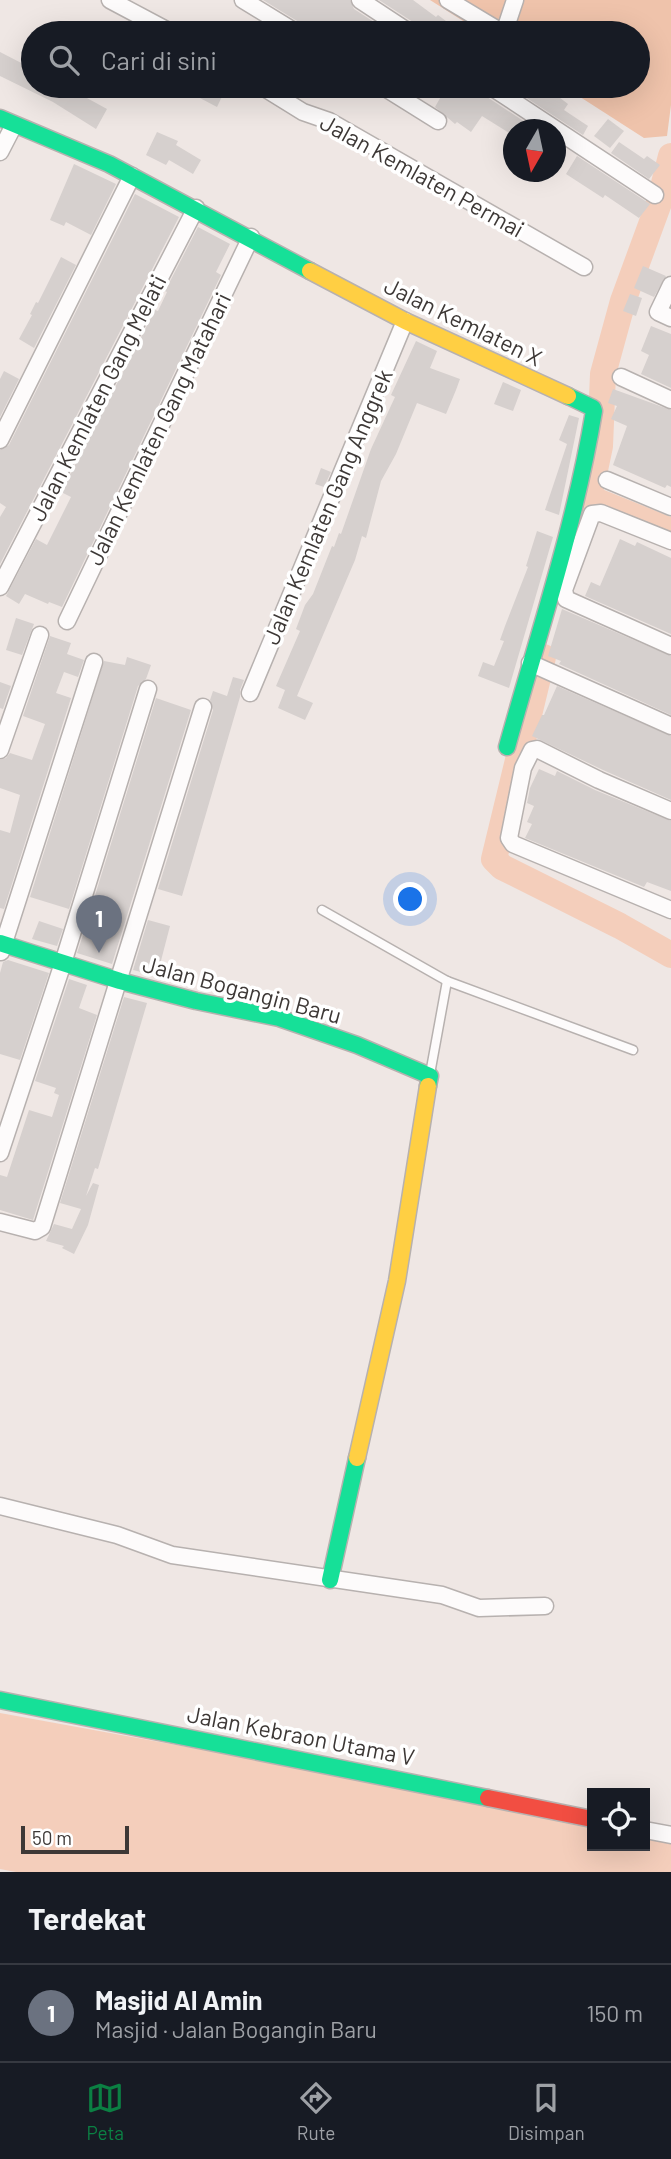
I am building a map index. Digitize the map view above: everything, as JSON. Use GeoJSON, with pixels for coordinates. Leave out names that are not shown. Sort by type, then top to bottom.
{"type":"FeatureCollection","features":[{"type":"Feature","properties":{"kind":"street"},"geometry":{"type":"LineString","coordinates":[[110,0],[149,21]]}},
{"type":"Feature","properties":{"kind":"street"},"geometry":{"type":"LineString","coordinates":[[243,0],[277,21]]}},
{"type":"Feature","properties":{"kind":"street"},"geometry":{"type":"LineString","coordinates":[[360,0],[392,21]]}},
{"type":"Feature","properties":{"kind":"street"},"geometry":{"type":"LineString","coordinates":[[448,0],[484,21]]}},
{"type":"Feature","properties":{"kind":"street"},"geometry":{"type":"LineString","coordinates":[[508,21],[515,0]]}},
{"type":"Feature","properties":{"kind":"street","name":"Jalan Kemlaten Permai"},"geometry":{"type":"LineString","coordinates":[[280,98],[303,112],[330,121],[584,267]]}},
{"type":"Feature","properties":{"kind":"street"},"geometry":{"type":"LineString","coordinates":[[401,98],[438,121]]}},
{"type":"Feature","properties":{"kind":"street"},"geometry":{"type":"LineString","coordinates":[[508,98],[655,195]]}},
{"type":"Feature","properties":{"kind":"street"},"geometry":{"type":"LineString","coordinates":[[0,152],[7,121]]}},
{"type":"Feature","properties":{"kind":"street","name":"Jalan Kemlaten X"},"geometry":{"type":"LineString","coordinates":[[7,121],[132,176],[405,321],[594,411],[589,452],[537,666],[507,747]]}},
{"type":"Feature","properties":{"kind":"street"},"geometry":{"type":"LineString","coordinates":[[0,440],[132,176]]}},
{"type":"Feature","properties":{"kind":"street","name":"Jalan Kemlaten Gang Melati"},"geometry":{"type":"LineString","coordinates":[[0,587],[196,208]]}},
{"type":"Feature","properties":{"kind":"street","name":"Jalan Kemlaten Gang Matahari"},"geometry":{"type":"LineString","coordinates":[[66,621],[251,237]]}},
{"type":"Feature","properties":{"kind":"street"},"geometry":{"type":"LineString","coordinates":[[665,315],[671,285]]}},
{"type":"Feature","properties":{"kind":"street","name":"Jalan Kemlaten Gang Anggrek"},"geometry":{"type":"LineString","coordinates":[[250,693],[405,321]]}},
{"type":"Feature","properties":{"kind":"street"},"geometry":{"type":"LineString","coordinates":[[621,377],[671,400]]}},
{"type":"Feature","properties":{"kind":"street"},"geometry":{"type":"LineString","coordinates":[[607,480],[671,507]]}},
{"type":"Feature","properties":{"kind":"street"},"geometry":{"type":"LineString","coordinates":[[671,541],[601,513],[592,514],[564,590],[566,599],[671,646]]}},
{"type":"Feature","properties":{"kind":"street"},"geometry":{"type":"LineString","coordinates":[[0,750],[40,635]]}},
{"type":"Feature","properties":{"kind":"street"},"geometry":{"type":"LineString","coordinates":[[1,947],[94,662]]}},
{"type":"Feature","properties":{"kind":"street"},"geometry":{"type":"LineString","coordinates":[[537,666],[671,726]]}},
{"type":"Feature","properties":{"kind":"street"},"geometry":{"type":"LineString","coordinates":[[0,1153],[148,689]]}},
{"type":"Feature","properties":{"kind":"street"},"geometry":{"type":"LineString","coordinates":[[0,1222],[35,1231],[42,1227],[203,707]]}},
{"type":"Feature","properties":{"kind":"street"},"geometry":{"type":"LineString","coordinates":[[671,811],[537,749],[532,750],[523,768],[509,838],[511,842],[671,910]]}},
{"type":"Feature","properties":{"kind":"street","name":"Jalan Bogangin Baru"},"geometry":{"type":"LineString","coordinates":[[1,947],[197,1001],[279,1018],[358,1045],[430,1076]]}},
{"type":"Feature","properties":{"kind":"street"},"geometry":{"type":"LineString","coordinates":[[340,1581],[397,1281],[430,1076]]}},
{"type":"Feature","properties":{"kind":"street"},"geometry":{"type":"LineString","coordinates":[[0,1506],[91,1528],[172,1555],[442,1595],[479,1608],[545,1606]]}},
{"type":"Feature","properties":{"kind":"street","name":"Jalan Kebraon Utama V"},"geometry":{"type":"LineString","coordinates":[[0,1700],[587,1818]]}},
{"type":"Feature","properties":{"kind":"street"},"geometry":{"type":"LineString","coordinates":[[650,1831],[671,1835]]}},
{"type":"Feature","properties":{"kind":"lane"},"geometry":{"type":"LineString","coordinates":[[322,910],[447,981],[633,1050]]}},
{"type":"Feature","properties":{"kind":"lane"},"geometry":{"type":"LineString","coordinates":[[430,1076],[447,981]]}},
{"type":"Feature","properties":{"kind":"shaded area"},"geometry":{"type":"Polygon","coordinates":[[[430,0],[671,0],[671,105],[667,136],[644,138],[582,98],[650,98],[650,21],[463,21],[430,0]]]}},
{"type":"Feature","properties":{"kind":"shaded area"},"geometry":{"type":"Polygon","coordinates":[[[0,1713],[528,1809],[587,1823],[587,1851],[650,1851],[650,1837],[671,1842],[671,1872],[16,1872],[0,1869],[0,1713]]]}},
{"type":"Feature","properties":{"kind":"building"},"geometry":{"type":"Polygon","coordinates":[[[263,0],[350,0],[354,9],[372,21],[297,21],[263,0]]]}},
{"type":"Feature","properties":{"kind":"building"},"geometry":{"type":"Polygon","coordinates":[[[379,0],[413,0],[446,21],[411,21],[379,0]]]}},
{"type":"Feature","properties":{"kind":"building"},"geometry":{"type":"Polygon","coordinates":[[[0,52],[21,63],[21,86],[0,76],[0,52]]]}},
{"type":"Feature","properties":{"kind":"building"},"geometry":{"type":"Polygon","coordinates":[[[45,98],[87,98],[107,109],[96,129],[45,98]]]}},
{"type":"Feature","properties":{"kind":"building"},"geometry":{"type":"Polygon","coordinates":[[[200,98],[221,98],[217,107],[200,98]]]}},
{"type":"Feature","properties":{"kind":"building"},"geometry":{"type":"Polygon","coordinates":[[[440,98],[489,98],[520,119],[503,119],[503,129],[482,116],[471,132],[457,122],[455,124],[435,107],[440,98]]]}},
{"type":"Feature","properties":{"kind":"building"},"geometry":{"type":"Polygon","coordinates":[[[527,98],[560,98],[568,104],[564,110],[588,126],[583,135],[566,124],[566,119],[559,119],[527,98]]]}},
{"type":"Feature","properties":{"kind":"building"},"geometry":{"type":"Polygon","coordinates":[[[608,119],[624,131],[610,148],[594,136],[608,119]]]}},
{"type":"Feature","properties":{"kind":"building"},"geometry":{"type":"Polygon","coordinates":[[[157,132],[178,141],[176,145],[201,160],[193,174],[169,160],[166,165],[146,155],[157,132]]]}},
{"type":"Feature","properties":{"kind":"building"},"geometry":{"type":"Polygon","coordinates":[[[619,142],[644,159],[647,156],[660,165],[649,179],[611,153],[619,142]]]}},
{"type":"Feature","properties":{"kind":"building"},"geometry":{"type":"Polygon","coordinates":[[[577,156],[650,204],[639,218],[605,195],[603,198],[566,174],[577,156]]]}},
{"type":"Feature","properties":{"kind":"building"},"geometry":{"type":"Polygon","coordinates":[[[74,164],[116,184],[91,235],[66,222],[64,226],[50,220],[74,164]]]}},
{"type":"Feature","properties":{"kind":"building"},"geometry":{"type":"Polygon","coordinates":[[[135,194],[179,217],[0,564],[0,517],[6,507],[0,503],[0,450],[9,445],[135,194]]]}},
{"type":"Feature","properties":{"kind":"building"},"geometry":{"type":"Polygon","coordinates":[[[198,227],[230,244],[216,272],[221,275],[62,607],[25,594],[19,604],[6,596],[36,539],[47,545],[71,497],[61,492],[155,310],[158,311],[167,292],[165,291],[198,227]]]}},
{"type":"Feature","properties":{"kind":"building"},"geometry":{"type":"Polygon","coordinates":[[[61,257],[76,265],[34,348],[19,339],[61,257]]]}},
{"type":"Feature","properties":{"kind":"building"},"geometry":{"type":"Polygon","coordinates":[[[643,266],[666,276],[654,297],[634,288],[643,266]]]}},
{"type":"Feature","properties":{"kind":"building"},"geometry":{"type":"Polygon","coordinates":[[[630,294],[642,298],[636,316],[623,311],[630,294]]]}},
{"type":"Feature","properties":{"kind":"building"},"geometry":{"type":"Polygon","coordinates":[[[651,326],[671,334],[671,388],[641,374],[649,355],[641,351],[651,326]]]}},
{"type":"Feature","properties":{"kind":"building"},"geometry":{"type":"Polygon","coordinates":[[[416,341],[437,351],[430,368],[460,379],[446,414],[417,403],[396,454],[381,481],[366,538],[362,536],[355,560],[297,696],[313,703],[305,720],[278,708],[285,690],[276,686],[300,631],[296,629],[305,605],[313,594],[332,546],[334,547],[339,533],[341,534],[371,449],[395,397],[391,395],[416,341]]]}},
{"type":"Feature","properties":{"kind":"building"},"geometry":{"type":"Polygon","coordinates":[[[4,371],[19,379],[0,417],[0,379],[4,371]]]}},
{"type":"Feature","properties":{"kind":"building"},"geometry":{"type":"Polygon","coordinates":[[[503,382],[521,390],[513,411],[494,404],[503,382]]]}},
{"type":"Feature","properties":{"kind":"building"},"geometry":{"type":"Polygon","coordinates":[[[613,389],[671,410],[671,487],[667,485],[665,488],[613,465],[627,426],[611,419],[617,406],[608,403],[613,389]]]}},
{"type":"Feature","properties":{"kind":"building"},"geometry":{"type":"Polygon","coordinates":[[[569,415],[579,418],[559,515],[545,510],[567,444],[559,440],[569,415]]]}},
{"type":"Feature","properties":{"kind":"building"},"geometry":{"type":"Polygon","coordinates":[[[321,468],[331,472],[324,487],[315,484],[321,468]]]}},
{"type":"Feature","properties":{"kind":"building"},"geometry":{"type":"Polygon","coordinates":[[[537,531],[553,537],[509,688],[478,676],[483,662],[494,666],[504,641],[500,640],[528,567],[526,566],[537,531]]]}},
{"type":"Feature","properties":{"kind":"building"},"geometry":{"type":"Polygon","coordinates":[[[620,539],[635,546],[637,542],[671,558],[671,634],[585,596],[591,582],[600,586],[620,539]]]}},
{"type":"Feature","properties":{"kind":"building"},"geometry":{"type":"Polygon","coordinates":[[[562,609],[671,656],[671,715],[559,664],[561,661],[548,656],[562,609]]]}},
{"type":"Feature","properties":{"kind":"building"},"geometry":{"type":"Polygon","coordinates":[[[16,618],[34,624],[22,655],[6,650],[16,618]]]}},
{"type":"Feature","properties":{"kind":"building"},"geometry":{"type":"Polygon","coordinates":[[[50,636],[71,643],[67,654],[84,660],[78,677],[64,672],[56,693],[71,698],[4,909],[0,908],[0,830],[10,833],[20,795],[0,788],[0,760],[10,753],[32,760],[45,724],[23,716],[50,636]]]}},
{"type":"Feature","properties":{"kind":"building"},"geometry":{"type":"Polygon","coordinates":[[[127,657],[151,665],[146,679],[138,686],[69,909],[30,897],[104,661],[125,665],[127,657]]]}},
{"type":"Feature","properties":{"kind":"building"},"geometry":{"type":"Polygon","coordinates":[[[233,677],[244,680],[182,896],[158,889],[213,710],[210,700],[213,691],[227,696],[233,677]]]}},
{"type":"Feature","properties":{"kind":"building"},"geometry":{"type":"Polygon","coordinates":[[[0,682],[11,686],[3,709],[0,708],[0,682]]]}},
{"type":"Feature","properties":{"kind":"building"},"geometry":{"type":"Polygon","coordinates":[[[557,686],[671,736],[671,800],[532,736],[557,686]]]}},
{"type":"Feature","properties":{"kind":"building"},"geometry":{"type":"Polygon","coordinates":[[[156,698],[191,710],[112,964],[77,953],[83,935],[101,942],[108,921],[89,915],[156,698]]]}},
{"type":"Feature","properties":{"kind":"building"},"geometry":{"type":"Polygon","coordinates":[[[539,769],[555,776],[557,771],[595,790],[671,821],[671,891],[647,882],[644,887],[525,838],[532,824],[527,822],[534,806],[527,803],[530,788],[539,769]]]}},
{"type":"Feature","properties":{"kind":"building"},"geometry":{"type":"Polygon","coordinates":[[[148,920],[170,926],[157,976],[133,970],[148,920]]]}},
{"type":"Feature","properties":{"kind":"building"},"geometry":{"type":"Polygon","coordinates":[[[39,921],[63,929],[57,946],[32,939],[39,921]]]}},
{"type":"Feature","properties":{"kind":"building"},"geometry":{"type":"Polygon","coordinates":[[[8,960],[49,973],[20,1060],[0,1054],[0,973],[3,962],[8,960]]]}},
{"type":"Feature","properties":{"kind":"building"},"geometry":{"type":"Polygon","coordinates":[[[69,979],[87,985],[79,1008],[97,1015],[33,1220],[0,1210],[0,1175],[7,1177],[29,1110],[52,1117],[59,1095],[54,1093],[56,1088],[35,1081],[69,979]]]}},
{"type":"Feature","properties":{"kind":"building"},"geometry":{"type":"Polygon","coordinates":[[[124,997],[147,1003],[98,1169],[95,1168],[86,1196],[93,1183],[99,1185],[88,1225],[74,1254],[62,1248],[64,1246],[46,1241],[54,1224],[72,1229],[81,1209],[60,1203],[124,997]]]}},
{"type":"Feature","properties":{"kind":"waterway"},"geometry":{"type":"LineString","coordinates":[[586,516],[587,497],[600,446],[603,374],[623,301],[659,203],[671,156]]}},
{"type":"Feature","properties":{"kind":"waterway"},"geometry":{"type":"LineString","coordinates":[[587,497],[671,531]]}},
{"type":"Feature","properties":{"kind":"waterway"},"geometry":{"type":"LineString","coordinates":[[543,657],[494,859],[502,867],[620,926],[671,955]]}},
{"type":"Feature","properties":{"kind":"traffic: fast"},"geometry":{"type":"LineString","coordinates":[[0,118],[109,164],[310,271]]}},
{"type":"Feature","properties":{"kind":"traffic: fast"},"geometry":{"type":"LineString","coordinates":[[507,747],[577,496],[594,411],[568,396]]}},
{"type":"Feature","properties":{"kind":"traffic: fast"},"geometry":{"type":"LineString","coordinates":[[0,943],[120,981],[196,1001],[279,1018],[357,1045],[430,1076],[428,1086]]}},
{"type":"Feature","properties":{"kind":"traffic: fast"},"geometry":{"type":"LineString","coordinates":[[330,1580],[357,1458]]}},
{"type":"Feature","properties":{"kind":"traffic: fast"},"geometry":{"type":"LineString","coordinates":[[0,1700],[488,1798]]}},
{"type":"Feature","properties":{"kind":"traffic: slow"},"geometry":{"type":"LineString","coordinates":[[310,271],[405,321],[568,396]]}},
{"type":"Feature","properties":{"kind":"traffic: slow"},"geometry":{"type":"LineString","coordinates":[[357,1458],[397,1281],[428,1086]]}},
{"type":"Feature","properties":{"kind":"traffic: jam"},"geometry":{"type":"LineString","coordinates":[[488,1798],[587,1818]]}},
{"type":"Feature","properties":{"kind":"place","name":"Masjid Al Amin"},"geometry":{"type":"Point","coordinates":[99,953]}}]}
